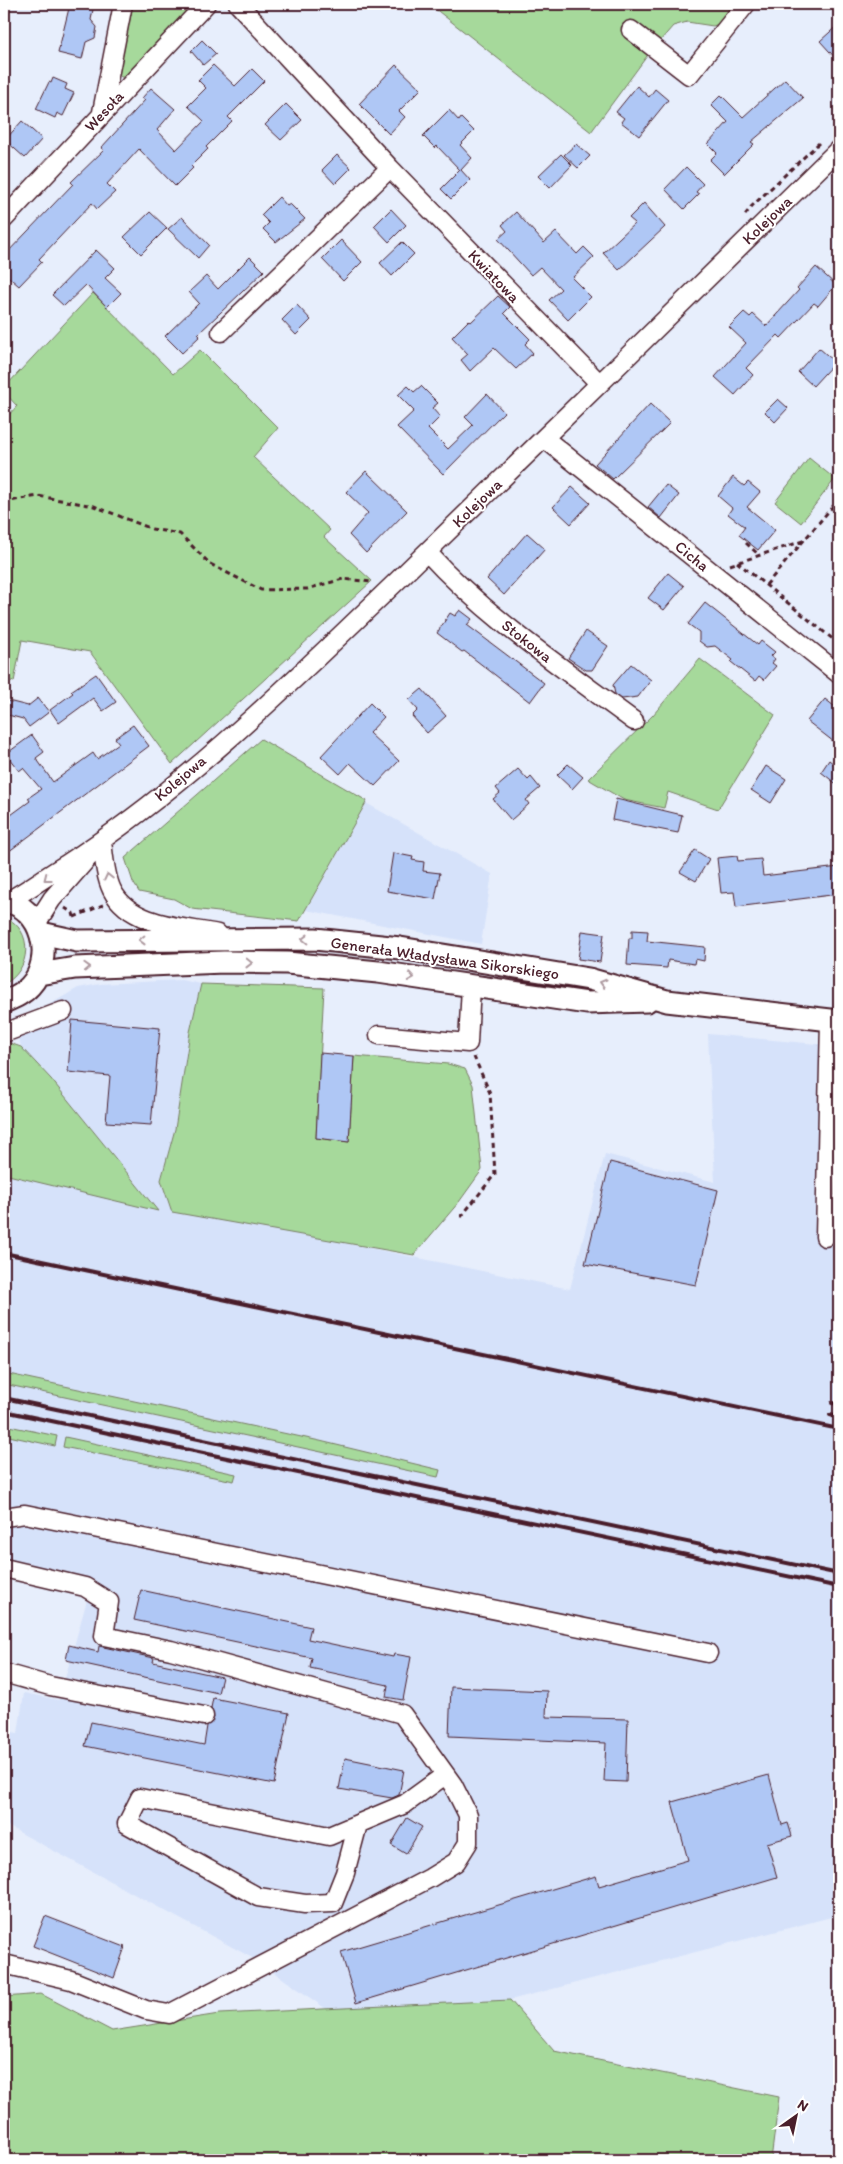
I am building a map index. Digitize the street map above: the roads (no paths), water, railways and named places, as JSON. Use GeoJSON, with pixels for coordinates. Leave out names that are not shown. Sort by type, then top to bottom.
{"type":"FeatureCollection","features":[{"type":"Feature","properties":{"kind":"main road"},"geometry":{"type":"LineString","coordinates":[[4,1002],[18,996],[30,987],[43,961],[44,947],[38,929],[28,914],[6,901]]}},
{"type":"Feature","properties":{"kind":"main road","name":"Generała Władysława Sikorskiego"},"geometry":{"type":"LineString","coordinates":[[38,929],[77,941],[238,938],[316,939],[400,948],[589,979],[667,1001]]}},
{"type":"Feature","properties":{"kind":"main road","name":"Generała Władysława Sikorskiego"},"geometry":{"type":"LineString","coordinates":[[38,974],[75,968],[224,962],[287,963],[378,972],[587,1003],[667,1001],[835,1021]]}},
{"type":"Feature","properties":{"kind":"street"},"geometry":{"type":"LineString","coordinates":[[102,112],[123,4]]}},
{"type":"Feature","properties":{"kind":"street","name":"Wesoła"},"geometry":{"type":"LineString","coordinates":[[4,219],[102,112],[206,4]]}},
{"type":"Feature","properties":{"kind":"street","name":"Kwiatowa"},"geometry":{"type":"LineString","coordinates":[[238,4],[390,168],[599,383]]}},
{"type":"Feature","properties":{"kind":"street"},"geometry":{"type":"LineString","coordinates":[[631,30],[689,75],[746,4]]}},
{"type":"Feature","properties":{"kind":"street","name":"Kolejowa"},"geometry":{"type":"LineString","coordinates":[[6,901],[36,886],[61,867],[102,841],[179,781],[300,674],[839,149]]}},
{"type":"Feature","properties":{"kind":"street"},"geometry":{"type":"LineString","coordinates":[[221,332],[390,168]]}},
{"type":"Feature","properties":{"kind":"street","name":"Cicha"},"geometry":{"type":"LineString","coordinates":[[544,438],[839,674]]}},
{"type":"Feature","properties":{"kind":"street","name":"Stokowa"},"geometry":{"type":"LineString","coordinates":[[427,552],[447,574],[506,625],[634,721]]}},
{"type":"Feature","properties":{"kind":"street"},"geometry":{"type":"LineString","coordinates":[[102,841],[108,879],[113,892],[133,913],[148,920],[238,938]]}},
{"type":"Feature","properties":{"kind":"street","name":"Kolejowa"},"geometry":{"type":"LineString","coordinates":[[38,929],[52,899],[102,841]]}},
{"type":"Feature","properties":{"kind":"street"},"geometry":{"type":"LineString","coordinates":[[379,1035],[468,1043],[471,986]]}},
{"type":"Feature","properties":{"kind":"street"},"geometry":{"type":"LineString","coordinates":[[4,1033],[63,1011]]}},
{"type":"Feature","properties":{"kind":"street"},"geometry":{"type":"LineString","coordinates":[[825,1237],[835,1021]]}},
{"type":"Feature","properties":{"kind":"street"},"geometry":{"type":"LineString","coordinates":[[4,1517],[25,1514],[708,1653]]}},
{"type":"Feature","properties":{"kind":"street"},"geometry":{"type":"LineString","coordinates":[[4,1568],[85,1587],[108,1602],[104,1636],[171,1650],[402,1714],[445,1775],[468,1815],[468,1843],[456,1862],[430,1878],[169,2014],[146,2010],[71,1980],[4,1964]]}},
{"type":"Feature","properties":{"kind":"street"},"geometry":{"type":"LineString","coordinates":[[4,1673],[50,1686],[204,1716]]}},
{"type":"Feature","properties":{"kind":"street"},"geometry":{"type":"LineString","coordinates":[[358,1824],[345,1873],[333,1903],[305,1904],[258,1897],[127,1824],[140,1798],[329,1836],[405,1804],[445,1775]]}},
{"type":"Feature","properties":{"kind":"railway"},"geometry":{"type":"LineString","coordinates":[[4,1253],[839,1429]]}},
{"type":"Feature","properties":{"kind":"railway"},"geometry":{"type":"LineString","coordinates":[[4,1398],[839,1574]]}},
{"type":"Feature","properties":{"kind":"railway"},"geometry":{"type":"LineString","coordinates":[[832,1403],[839,1404]]}},
{"type":"Feature","properties":{"kind":"railway"},"geometry":{"type":"LineString","coordinates":[[4,1411],[839,1587]]}},
{"type":"Feature","properties":{"kind":"railway"},"geometry":{"type":"LineString","coordinates":[[830,1415],[839,1417]]}}]}
